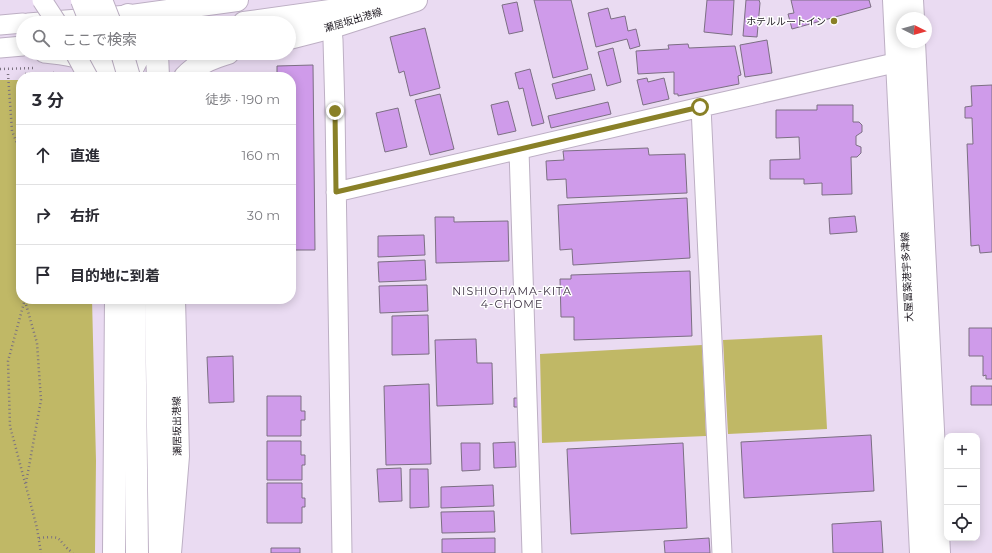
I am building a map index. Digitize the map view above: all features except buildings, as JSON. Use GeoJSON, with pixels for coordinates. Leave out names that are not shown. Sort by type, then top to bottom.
{"type":"FeatureCollection","features":[{"type":"Feature","properties":{"kind":"main road"},"geometry":{"type":"LineString","coordinates":[[82,0],[88,16]]}},
{"type":"Feature","properties":{"kind":"main road"},"geometry":{"type":"LineString","coordinates":[[101,0],[121,16]]}},
{"type":"Feature","properties":{"kind":"main road"},"geometry":{"type":"LineString","coordinates":[[175,14],[237,0]]}},
{"type":"Feature","properties":{"kind":"main road","name":"瀬居坂出港線"},"geometry":{"type":"LineString","coordinates":[[296,35],[331,19],[394,0]]}},
{"type":"Feature","properties":{"kind":"main road","name":"瀬居坂出港線"},"geometry":{"type":"LineString","coordinates":[[296,21],[331,19],[416,0]]}},
{"type":"Feature","properties":{"kind":"main road","name":"大屋冨築港宇多津線"},"geometry":{"type":"LineString","coordinates":[[894,0],[908,54],[939,553]]}},
{"type":"Feature","properties":{"kind":"main road"},"geometry":{"type":"LineString","coordinates":[[912,0],[913,12]]}},
{"type":"Feature","properties":{"kind":"main road","name":"大屋冨築港宇多津線"},"geometry":{"type":"LineString","coordinates":[[908,54],[921,553]]}},
{"type":"Feature","properties":{"kind":"main road"},"geometry":{"type":"LineString","coordinates":[[105,60],[109,72]]}},
{"type":"Feature","properties":{"kind":"main road"},"geometry":{"type":"LineString","coordinates":[[124,60],[127,72]]}},
{"type":"Feature","properties":{"kind":"main road"},"geometry":{"type":"LineString","coordinates":[[130,72],[136,60]]}},
{"type":"Feature","properties":{"kind":"main road"},"geometry":{"type":"LineString","coordinates":[[157,60],[158,72]]}},
{"type":"Feature","properties":{"kind":"main road"},"geometry":{"type":"LineString","coordinates":[[190,72],[203,62],[209,60]]}},
{"type":"Feature","properties":{"kind":"main road"},"geometry":{"type":"LineString","coordinates":[[114,553],[116,304]]}},
{"type":"Feature","properties":{"kind":"main road"},"geometry":{"type":"LineString","coordinates":[[134,304],[138,553]]}},
{"type":"Feature","properties":{"kind":"main road"},"geometry":{"type":"LineString","coordinates":[[156,304],[160,553]]}},
{"type":"Feature","properties":{"kind":"main road","name":"瀬居坂出港線"},"geometry":{"type":"LineString","coordinates":[[170,553],[178,456],[174,304]]}},
{"type":"Feature","properties":{"kind":"main road"},"geometry":{"type":"LineString","coordinates":[[178,456],[180,553]]}},
{"type":"Feature","properties":{"kind":"street"},"geometry":{"type":"LineString","coordinates":[[42,0],[52,16]]}},
{"type":"Feature","properties":{"kind":"street"},"geometry":{"type":"LineString","coordinates":[[159,16],[175,14]]}},
{"type":"Feature","properties":{"kind":"street"},"geometry":{"type":"LineString","coordinates":[[331,19],[336,192],[342,553]]}},
{"type":"Feature","properties":{"kind":"street"},"geometry":{"type":"LineString","coordinates":[[0,25],[16,24]]}},
{"type":"Feature","properties":{"kind":"street"},"geometry":{"type":"LineString","coordinates":[[2,47],[16,46]]}},
{"type":"Feature","properties":{"kind":"street"},"geometry":{"type":"LineString","coordinates":[[2,47],[16,49]]}},
{"type":"Feature","properties":{"kind":"street"},"geometry":{"type":"LineString","coordinates":[[336,192],[700,107],[908,54]]}},
{"type":"Feature","properties":{"kind":"street"},"geometry":{"type":"LineString","coordinates":[[79,60],[85,72]]}},
{"type":"Feature","properties":{"kind":"street"},"geometry":{"type":"LineString","coordinates":[[82,60],[96,67],[100,72]]}},
{"type":"Feature","properties":{"kind":"street"},"geometry":{"type":"LineString","coordinates":[[700,107],[722,553]]}},
{"type":"Feature","properties":{"kind":"street"},"geometry":{"type":"LineString","coordinates":[[519,150],[532,553]]}},
{"type":"Feature","properties":{"kind":"path"},"geometry":{"type":"LineString","coordinates":[[8,74],[12,132],[16,141]]}},
{"type":"Feature","properties":{"kind":"path"},"geometry":{"type":"LineString","coordinates":[[24,304],[8,361],[10,426],[26,484],[39,538],[41,553]]}},
{"type":"Feature","properties":{"kind":"path"},"geometry":{"type":"LineString","coordinates":[[26,304],[37,343],[41,400],[26,484]]}},
{"type":"Feature","properties":{"kind":"path"},"geometry":{"type":"LineString","coordinates":[[39,538],[59,538],[73,553]]}},
{"type":"Feature","properties":{"kind":"shaded area"},"geometry":{"type":"Polygon","coordinates":[[[0,80],[16,80],[16,304],[92,304],[96,461],[95,553],[0,553],[0,80]]]}},
{"type":"Feature","properties":{"kind":"shaded area"},"geometry":{"type":"Polygon","coordinates":[[[822,335],[827,429],[728,434],[723,340],[822,335]]]}},
{"type":"Feature","properties":{"kind":"shaded area"},"geometry":{"type":"Polygon","coordinates":[[[702,345],[706,436],[542,443],[540,354],[702,345]]]}},
{"type":"Feature","properties":{"kind":"place","name":"ホテルルートイン"},"geometry":{"type":"Point","coordinates":[834,21]}},
{"type":"Feature","properties":{"kind":"district","name":"NISHIOHAMA-KITA 4-CHOME"},"geometry":{"type":"Point","coordinates":[512,297]}},
{"type":"Feature","properties":{"kind":"route"},"geometry":{"type":"LineString","coordinates":[[335,111],[336,192],[700,107]]}}]}
